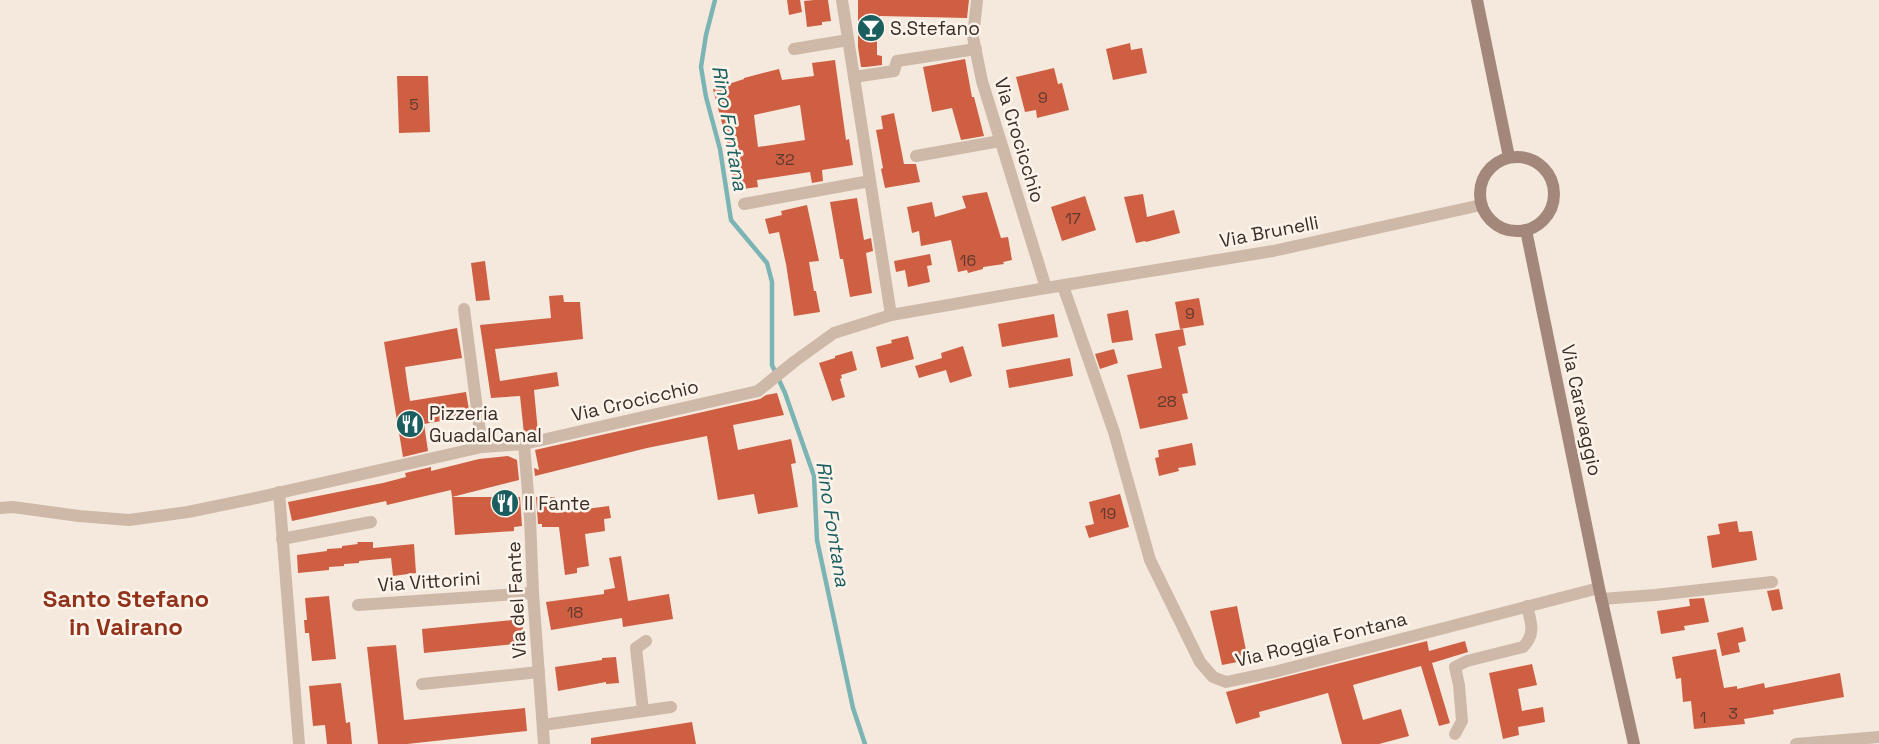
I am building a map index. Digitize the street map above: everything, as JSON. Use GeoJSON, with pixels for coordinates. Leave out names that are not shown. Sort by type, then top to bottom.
{"type":"FeatureCollection","features":[{"type":"Feature","properties":{"kind":"street"},"geometry":{"type":"LineString","coordinates":[[842,0],[891,315]]}},
{"type":"Feature","properties":{"kind":"street","name":"Via Crocicchio"},"geometry":{"type":"LineString","coordinates":[[977,0],[974,37],[982,81],[1046,288]]}},
{"type":"Feature","properties":{"kind":"street"},"geometry":{"type":"LineString","coordinates":[[1477,0],[1509,157]]}},
{"type":"Feature","properties":{"kind":"street"},"geometry":{"type":"LineString","coordinates":[[794,49],[848,40]]}},
{"type":"Feature","properties":{"kind":"street"},"geometry":{"type":"LineString","coordinates":[[854,77],[894,71],[897,61],[976,49]]}},
{"type":"Feature","properties":{"kind":"street"},"geometry":{"type":"LineString","coordinates":[[916,156],[1000,141]]}},
{"type":"Feature","properties":{"kind":"street"},"geometry":{"type":"LineString","coordinates":[[1509,157],[1522,157],[1534,161],[1544,169],[1551,180],[1554,192],[1552,204],[1546,216],[1526,230],[1504,229],[1486,215],[1481,205],[1479,193],[1482,180],[1493,166],[1509,157]]}},
{"type":"Feature","properties":{"kind":"street"},"geometry":{"type":"LineString","coordinates":[[744,204],[870,181]]}},
{"type":"Feature","properties":{"kind":"street","name":"Via Brunelli"},"geometry":{"type":"LineString","coordinates":[[1063,286],[1273,252],[1481,205]]}},
{"type":"Feature","properties":{"kind":"street","name":"Via Caravaggio"},"geometry":{"type":"LineString","coordinates":[[1526,230],[1600,594],[1634,744]]}},
{"type":"Feature","properties":{"kind":"street","name":"Via Crocicchio"},"geometry":{"type":"LineString","coordinates":[[0,508],[13,507],[79,516],[129,520],[188,512],[482,447],[524,444],[758,391],[834,333],[891,315],[1063,286]]}},
{"type":"Feature","properties":{"kind":"street","name":"Via Roggia Fontana"},"geometry":{"type":"LineString","coordinates":[[1063,286],[1114,432],[1150,560],[1200,662],[1213,677],[1226,682],[1274,672],[1527,606],[1600,594]]}},
{"type":"Feature","properties":{"kind":"street"},"geometry":{"type":"LineString","coordinates":[[464,309],[482,447]]}},
{"type":"Feature","properties":{"kind":"street","name":"Via del Fante"},"geometry":{"type":"LineString","coordinates":[[524,444],[544,744]]}},
{"type":"Feature","properties":{"kind":"street"},"geometry":{"type":"LineString","coordinates":[[279,492],[299,744]]}},
{"type":"Feature","properties":{"kind":"street"},"geometry":{"type":"LineString","coordinates":[[282,538],[371,522]]}},
{"type":"Feature","properties":{"kind":"street"},"geometry":{"type":"LineString","coordinates":[[1600,594],[1655,595],[1772,582]]}},
{"type":"Feature","properties":{"kind":"street","name":"Via Vittorini"},"geometry":{"type":"LineString","coordinates":[[358,605],[533,593]]}},
{"type":"Feature","properties":{"kind":"street"},"geometry":{"type":"LineString","coordinates":[[1455,734],[1462,722],[1459,685],[1455,667],[1467,661],[1523,647],[1530,640],[1532,629],[1527,606]]}},
{"type":"Feature","properties":{"kind":"street"},"geometry":{"type":"LineString","coordinates":[[643,710],[636,648],[646,641]]}},
{"type":"Feature","properties":{"kind":"street"},"geometry":{"type":"LineString","coordinates":[[422,684],[539,672]]}},
{"type":"Feature","properties":{"kind":"street"},"geometry":{"type":"LineString","coordinates":[[543,725],[671,707]]}},
{"type":"Feature","properties":{"kind":"street"},"geometry":{"type":"LineString","coordinates":[[1796,744],[1879,737]]}},
{"type":"Feature","properties":{"kind":"building"},"geometry":{"type":"Polygon","coordinates":[[[787,0],[800,0],[802,12],[789,15],[787,0]]]}},
{"type":"Feature","properties":{"kind":"building"},"geometry":{"type":"Polygon","coordinates":[[[828,0],[831,21],[822,22],[822,25],[807,27],[804,1],[828,0]]]}},
{"type":"Feature","properties":{"kind":"building"},"geometry":{"type":"Polygon","coordinates":[[[858,0],[969,0],[967,18],[880,16],[880,29],[877,29],[877,55],[882,56],[882,65],[861,67],[858,47],[858,0]]]}},
{"type":"Feature","properties":{"kind":"building"},"geometry":{"type":"Polygon","coordinates":[[[1130,43],[1131,50],[1142,48],[1147,73],[1113,80],[1106,49],[1130,43]]]}},
{"type":"Feature","properties":{"kind":"building"},"geometry":{"type":"Polygon","coordinates":[[[965,59],[972,97],[974,97],[984,136],[961,140],[952,108],[932,112],[923,67],[965,59]]]}},
{"type":"Feature","properties":{"kind":"building"},"geometry":{"type":"Polygon","coordinates":[[[835,60],[846,140],[849,139],[853,165],[822,170],[823,181],[812,183],[810,172],[757,180],[758,187],[735,190],[731,165],[733,165],[713,89],[744,78],[779,69],[782,80],[814,76],[812,63],[835,60]],[[800,105],[754,115],[758,147],[805,140],[800,105]]]}},
{"type":"Feature","properties":{"kind":"building"},"geometry":{"type":"Polygon","coordinates":[[[1054,68],[1058,84],[1062,83],[1069,110],[1037,118],[1036,110],[1025,112],[1016,77],[1054,68]]]}},
{"type":"Feature","properties":{"kind":"building"},"geometry":{"type":"Polygon","coordinates":[[[397,76],[428,76],[430,132],[399,133],[397,76]]]}},
{"type":"Feature","properties":{"kind":"building"},"geometry":{"type":"Polygon","coordinates":[[[894,113],[904,164],[916,164],[920,182],[885,188],[876,130],[883,129],[881,116],[894,113]]]}},
{"type":"Feature","properties":{"kind":"building"},"geometry":{"type":"Polygon","coordinates":[[[987,192],[1001,238],[1008,237],[1012,260],[1003,262],[1004,264],[983,267],[983,269],[968,273],[967,270],[958,272],[951,240],[921,246],[919,231],[912,233],[907,207],[932,202],[935,217],[966,208],[962,196],[987,192]]]}},
{"type":"Feature","properties":{"kind":"building"},"geometry":{"type":"Polygon","coordinates":[[[1143,194],[1147,217],[1174,210],[1180,233],[1136,243],[1124,197],[1143,194]]]}},
{"type":"Feature","properties":{"kind":"building"},"geometry":{"type":"Polygon","coordinates":[[[1085,196],[1096,230],[1062,241],[1051,207],[1085,196]]]}},
{"type":"Feature","properties":{"kind":"building"},"geometry":{"type":"Polygon","coordinates":[[[857,198],[864,240],[871,238],[873,251],[866,253],[872,293],[850,297],[843,259],[840,259],[830,202],[857,198]]]}},
{"type":"Feature","properties":{"kind":"building"},"geometry":{"type":"Polygon","coordinates":[[[807,205],[819,261],[809,262],[820,312],[794,316],[779,232],[769,234],[765,219],[782,215],[781,211],[807,205]]]}},
{"type":"Feature","properties":{"kind":"building"},"geometry":{"type":"Polygon","coordinates":[[[930,254],[932,265],[927,266],[930,282],[908,287],[905,270],[896,272],[894,261],[930,254]]]}},
{"type":"Feature","properties":{"kind":"building"},"geometry":{"type":"Polygon","coordinates":[[[485,261],[490,300],[476,301],[471,263],[485,261]]]}},
{"type":"Feature","properties":{"kind":"building"},"geometry":{"type":"Polygon","coordinates":[[[563,295],[564,302],[580,302],[583,339],[495,349],[500,381],[557,372],[559,386],[534,390],[538,432],[524,434],[520,396],[491,398],[480,325],[551,318],[549,296],[563,295]]]}},
{"type":"Feature","properties":{"kind":"building"},"geometry":{"type":"Polygon","coordinates":[[[1199,298],[1204,325],[1180,329],[1175,302],[1199,298]]]}},
{"type":"Feature","properties":{"kind":"building"},"geometry":{"type":"Polygon","coordinates":[[[1128,310],[1133,340],[1112,343],[1107,314],[1128,310]]]}},
{"type":"Feature","properties":{"kind":"building"},"geometry":{"type":"Polygon","coordinates":[[[1054,314],[1058,337],[1002,347],[998,324],[1054,314]]]}},
{"type":"Feature","properties":{"kind":"building"},"geometry":{"type":"Polygon","coordinates":[[[457,328],[462,358],[405,367],[407,382],[410,401],[466,392],[470,416],[424,424],[428,451],[403,457],[384,342],[457,328]]]}},
{"type":"Feature","properties":{"kind":"building"},"geometry":{"type":"Polygon","coordinates":[[[1183,329],[1186,345],[1178,347],[1188,393],[1182,394],[1188,419],[1140,429],[1127,375],[1162,368],[1155,334],[1183,329]]]}},
{"type":"Feature","properties":{"kind":"building"},"geometry":{"type":"Polygon","coordinates":[[[908,336],[914,359],[881,368],[876,347],[892,343],[891,340],[908,336]]]}},
{"type":"Feature","properties":{"kind":"building"},"geometry":{"type":"Polygon","coordinates":[[[963,346],[972,376],[950,383],[946,370],[919,378],[915,366],[942,358],[941,353],[963,346]]]}},
{"type":"Feature","properties":{"kind":"building"},"geometry":{"type":"Polygon","coordinates":[[[1114,349],[1118,363],[1100,369],[1095,354],[1114,349]]]}},
{"type":"Feature","properties":{"kind":"building"},"geometry":{"type":"Polygon","coordinates":[[[852,351],[857,370],[841,375],[842,378],[840,379],[845,397],[832,401],[819,363],[852,351]]]}},
{"type":"Feature","properties":{"kind":"building"},"geometry":{"type":"Polygon","coordinates":[[[1070,358],[1073,376],[1009,388],[1006,370],[1070,358]]]}},
{"type":"Feature","properties":{"kind":"building"},"geometry":{"type":"Polygon","coordinates":[[[777,393],[784,415],[733,425],[738,450],[791,439],[796,463],[791,464],[798,507],[758,514],[754,494],[718,500],[707,436],[647,448],[535,476],[534,468],[539,470],[535,450],[760,399],[766,395],[777,393]]]}},
{"type":"Feature","properties":{"kind":"building"},"geometry":{"type":"Polygon","coordinates":[[[1192,443],[1196,465],[1178,468],[1179,471],[1159,476],[1155,458],[1159,457],[1158,450],[1192,443]]]}},
{"type":"Feature","properties":{"kind":"building"},"geometry":{"type":"Polygon","coordinates":[[[508,456],[517,460],[519,480],[452,497],[451,490],[387,505],[386,501],[292,521],[288,502],[383,483],[406,477],[405,473],[431,467],[431,471],[479,459],[508,456]]]}},
{"type":"Feature","properties":{"kind":"building"},"geometry":{"type":"Polygon","coordinates":[[[1120,494],[1129,527],[1089,538],[1085,526],[1094,524],[1089,502],[1120,494]]]}},
{"type":"Feature","properties":{"kind":"building"},"geometry":{"type":"Polygon","coordinates":[[[452,497],[520,497],[522,526],[514,527],[514,531],[455,535],[452,497]]]}},
{"type":"Feature","properties":{"kind":"building"},"geometry":{"type":"Polygon","coordinates":[[[536,497],[555,497],[555,513],[609,506],[611,518],[604,519],[605,531],[585,534],[589,566],[577,568],[577,573],[565,575],[559,527],[542,527],[542,524],[538,524],[536,497]]]}},
{"type":"Feature","properties":{"kind":"building"},"geometry":{"type":"Polygon","coordinates":[[[1737,521],[1739,532],[1752,531],[1757,560],[1712,568],[1707,536],[1720,534],[1718,524],[1737,521]]]}},
{"type":"Feature","properties":{"kind":"building"},"geometry":{"type":"Polygon","coordinates":[[[357,542],[373,542],[373,548],[414,544],[416,573],[393,576],[391,558],[359,561],[359,563],[344,564],[344,566],[329,567],[329,570],[298,573],[297,555],[342,548],[342,546],[358,544],[357,542]]]}},
{"type":"Feature","properties":{"kind":"building"},"geometry":{"type":"Polygon","coordinates":[[[621,556],[628,601],[669,594],[673,619],[623,627],[622,618],[551,630],[546,602],[604,594],[604,590],[615,588],[609,558],[621,556]]]}},
{"type":"Feature","properties":{"kind":"building"},"geometry":{"type":"Polygon","coordinates":[[[1779,589],[1783,609],[1772,611],[1767,591],[1779,589]]]}},
{"type":"Feature","properties":{"kind":"building"},"geometry":{"type":"Polygon","coordinates":[[[329,596],[336,659],[312,661],[309,633],[305,633],[304,620],[307,620],[305,598],[329,596]]]}},
{"type":"Feature","properties":{"kind":"building"},"geometry":{"type":"Polygon","coordinates":[[[1704,598],[1709,622],[1684,626],[1685,630],[1661,634],[1657,611],[1690,606],[1689,599],[1704,598]]]}},
{"type":"Feature","properties":{"kind":"building"},"geometry":{"type":"Polygon","coordinates":[[[1237,606],[1248,660],[1222,665],[1210,611],[1237,606]]]}},
{"type":"Feature","properties":{"kind":"building"},"geometry":{"type":"Polygon","coordinates":[[[522,619],[524,643],[424,653],[422,629],[522,619]]]}},
{"type":"Feature","properties":{"kind":"building"},"geometry":{"type":"Polygon","coordinates":[[[1743,627],[1746,641],[1738,643],[1740,652],[1722,656],[1717,633],[1743,627]]]}},
{"type":"Feature","properties":{"kind":"building"},"geometry":{"type":"Polygon","coordinates":[[[1427,641],[1429,651],[1465,641],[1468,652],[1432,663],[1450,723],[1439,726],[1421,666],[1353,685],[1363,720],[1401,709],[1409,736],[1379,744],[1342,744],[1328,693],[1259,712],[1260,717],[1236,724],[1226,692],[1427,641]]]}},
{"type":"Feature","properties":{"kind":"building"},"geometry":{"type":"Polygon","coordinates":[[[396,645],[404,720],[525,708],[527,731],[407,744],[378,744],[367,647],[396,645]]]}},
{"type":"Feature","properties":{"kind":"building"},"geometry":{"type":"Polygon","coordinates":[[[1716,649],[1724,688],[1737,686],[1737,689],[1764,683],[1765,688],[1840,673],[1844,697],[1773,710],[1774,714],[1744,719],[1745,724],[1694,729],[1691,701],[1683,702],[1681,678],[1676,679],[1672,657],[1716,649]]]}},
{"type":"Feature","properties":{"kind":"building"},"geometry":{"type":"Polygon","coordinates":[[[616,657],[619,683],[606,684],[606,682],[558,691],[555,667],[616,657]]]}},
{"type":"Feature","properties":{"kind":"building"},"geometry":{"type":"Polygon","coordinates":[[[1532,664],[1537,685],[1518,689],[1522,711],[1543,707],[1545,722],[1518,727],[1519,735],[1503,739],[1489,673],[1532,664]]]}},
{"type":"Feature","properties":{"kind":"building"},"geometry":{"type":"Polygon","coordinates":[[[341,683],[346,723],[350,722],[352,744],[327,744],[325,725],[313,726],[309,686],[341,683]]]}},
{"type":"Feature","properties":{"kind":"building"},"geometry":{"type":"Polygon","coordinates":[[[692,722],[696,744],[591,744],[591,738],[692,722]]]}},
{"type":"Feature","properties":{"kind":"waterway","name":"Rino Fontana"},"geometry":{"type":"LineString","coordinates":[[715,0],[706,35],[701,67],[706,97],[720,149],[731,220],[767,263],[772,282],[772,365],[785,393],[814,476],[817,540],[853,708],[865,744]]}},
{"type":"Feature","properties":{"kind":"place","name":"S.Stefano"},"geometry":{"type":"Point","coordinates":[871,28]}},
{"type":"Feature","properties":{"kind":"place","name":"Pizzeria GuadalCanal"},"geometry":{"type":"Point","coordinates":[410,424]}},
{"type":"Feature","properties":{"kind":"place","name":"Il Fante"},"geometry":{"type":"Point","coordinates":[505,503]}},
{"type":"Feature","properties":{"kind":"district","name":"Santo Stefano in Vairano"},"geometry":{"type":"Point","coordinates":[126,613]}}]}
